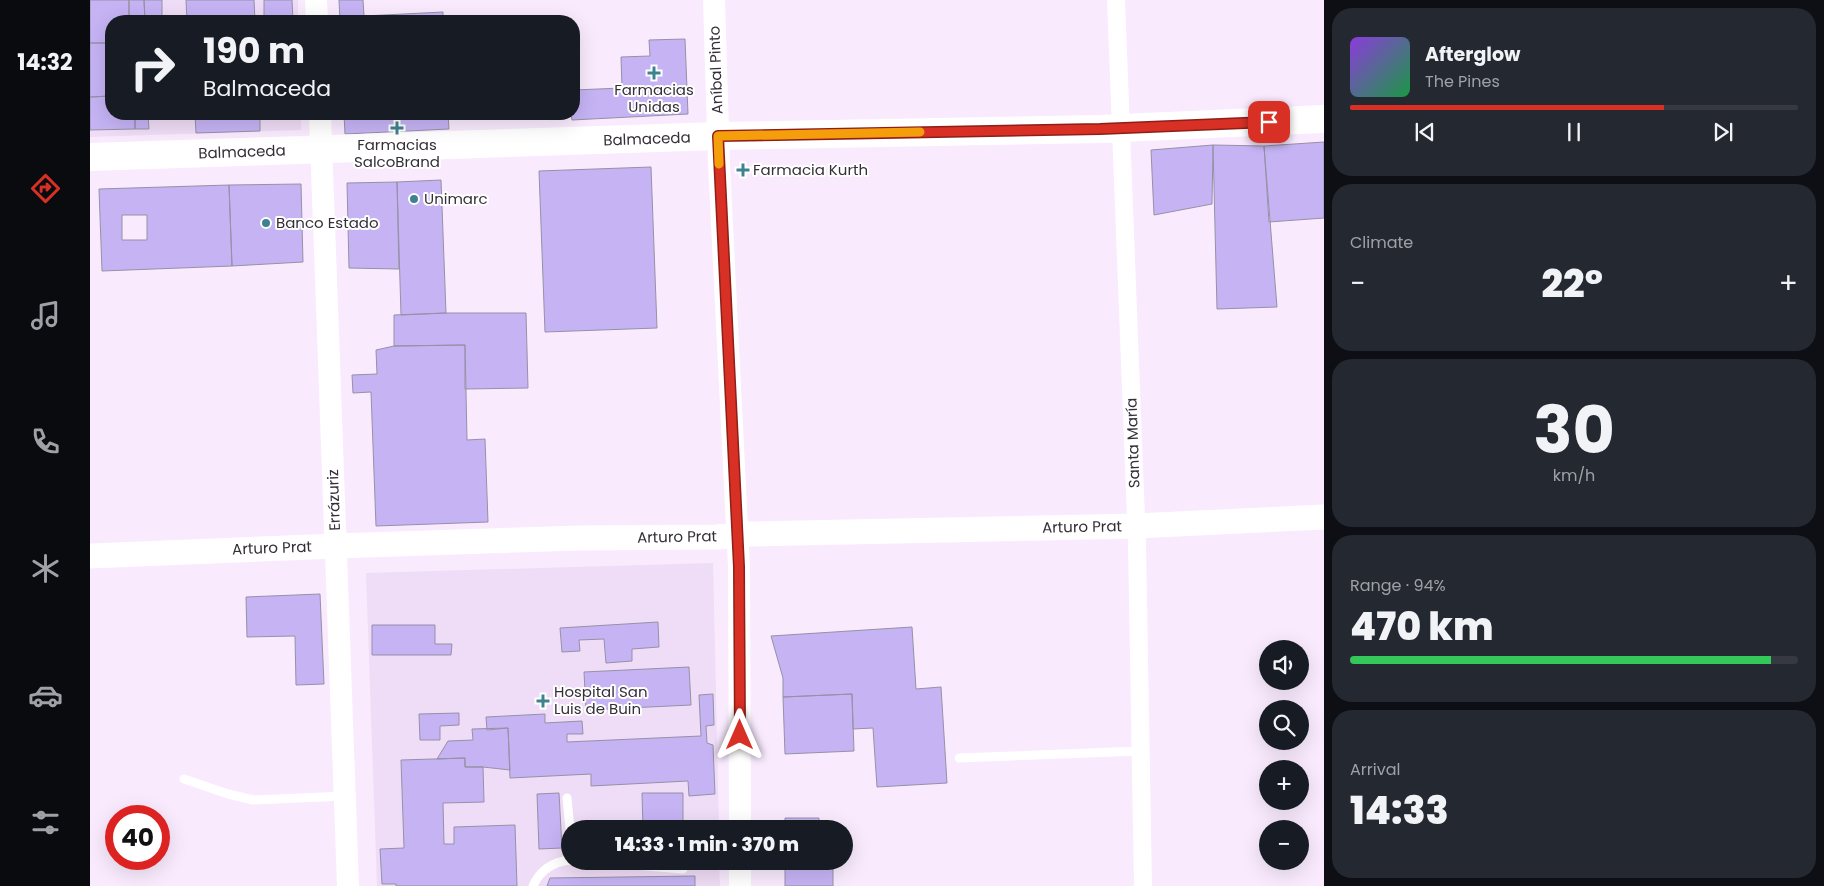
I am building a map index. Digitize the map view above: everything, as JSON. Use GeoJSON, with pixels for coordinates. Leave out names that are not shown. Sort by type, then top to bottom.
{"type":"FeatureCollection","features":[{"type":"Feature","properties":{"kind":"main road","name":"Balmaceda"},"geometry":{"type":"LineString","coordinates":[[90,157],[718,136],[1122,128],[1324,119]]}},
{"type":"Feature","properties":{"kind":"main road","name":"Arturo Prat"},"geometry":{"type":"LineString","coordinates":[[90,556],[579,538],[1136,526],[1324,518]]}},
{"type":"Feature","properties":{"kind":"street"},"geometry":{"type":"LineString","coordinates":[[316,0],[317,15]]}},
{"type":"Feature","properties":{"kind":"street","name":"Aníbal Pinto"},"geometry":{"type":"LineString","coordinates":[[714,0],[718,136],[739,567],[740,820]]}},
{"type":"Feature","properties":{"kind":"street","name":"Santa María"},"geometry":{"type":"LineString","coordinates":[[1116,0],[1136,526],[1143,886]]}},
{"type":"Feature","properties":{"kind":"street","name":"Errázuriz"},"geometry":{"type":"LineString","coordinates":[[320,120],[348,886]]}},
{"type":"Feature","properties":{"kind":"street"},"geometry":{"type":"LineString","coordinates":[[740,870],[740,886]]}},
{"type":"Feature","properties":{"kind":"lane"},"geometry":{"type":"LineString","coordinates":[[959,758],[1141,751]]}},
{"type":"Feature","properties":{"kind":"lane"},"geometry":{"type":"LineString","coordinates":[[184,780],[253,800],[345,796]]}},
{"type":"Feature","properties":{"kind":"lane"},"geometry":{"type":"LineString","coordinates":[[567,798],[569,820]]}},
{"type":"Feature","properties":{"kind":"lane"},"geometry":{"type":"LineString","coordinates":[[533,886],[536,879],[546,868],[561,862]]}},
{"type":"Feature","properties":{"kind":"shaded area"},"geometry":{"type":"Polygon","coordinates":[[[90,0],[298,0],[298,15],[105,15],[105,120],[301,120],[301,130],[90,137],[90,0]]]}},
{"type":"Feature","properties":{"kind":"shaded area","name":"Hospital San Luis de Buin"},"geometry":{"type":"Polygon","coordinates":[[[713,563],[719,820],[561,820],[561,870],[719,870],[720,886],[377,886],[366,573],[713,563]]]}},
{"type":"Feature","properties":{"kind":"building"},"geometry":{"type":"Polygon","coordinates":[[[90,0],[129,0],[129,15],[105,15],[105,43],[90,43],[90,0]]]}},
{"type":"Feature","properties":{"kind":"building"},"geometry":{"type":"Polygon","coordinates":[[[129,0],[144,0],[145,15],[129,15],[129,0]]]}},
{"type":"Feature","properties":{"kind":"building"},"geometry":{"type":"Polygon","coordinates":[[[144,0],[162,0],[162,15],[145,15],[144,0]]]}},
{"type":"Feature","properties":{"kind":"building"},"geometry":{"type":"Polygon","coordinates":[[[186,0],[254,0],[255,15],[187,15],[186,0]]]}},
{"type":"Feature","properties":{"kind":"building"},"geometry":{"type":"Polygon","coordinates":[[[264,0],[292,0],[293,15],[264,15],[264,0]]]}},
{"type":"Feature","properties":{"kind":"building"},"geometry":{"type":"Polygon","coordinates":[[[339,0],[363,0],[364,15],[340,15],[339,0]]]}},
{"type":"Feature","properties":{"kind":"building"},"geometry":{"type":"Polygon","coordinates":[[[443,12],[443,15],[384,15],[443,12]]]}},
{"type":"Feature","properties":{"kind":"building","name":"Farmacias Unidas"},"geometry":{"type":"Polygon","coordinates":[[[685,39],[688,114],[580,120],[580,90],[622,88],[621,57],[650,56],[649,40],[685,39]]]}},
{"type":"Feature","properties":{"kind":"building"},"geometry":{"type":"Polygon","coordinates":[[[90,43],[105,43],[105,96],[90,97],[90,43]]]}},
{"type":"Feature","properties":{"kind":"building"},"geometry":{"type":"Polygon","coordinates":[[[105,96],[105,120],[135,120],[135,129],[90,130],[90,97],[105,96]]]}},
{"type":"Feature","properties":{"kind":"building"},"geometry":{"type":"Polygon","coordinates":[[[135,120],[148,120],[149,129],[135,129],[135,120]]]}},
{"type":"Feature","properties":{"kind":"building"},"geometry":{"type":"Polygon","coordinates":[[[195,120],[260,120],[260,131],[196,133],[195,120]]]}},
{"type":"Feature","properties":{"kind":"building"},"geometry":{"type":"Polygon","coordinates":[[[344,120],[448,120],[449,129],[345,134],[344,120]]]}},
{"type":"Feature","properties":{"kind":"building"},"geometry":{"type":"Polygon","coordinates":[[[1324,142],[1324,218],[1269,222],[1264,146],[1324,142]]]}},
{"type":"Feature","properties":{"kind":"building"},"geometry":{"type":"Polygon","coordinates":[[[1213,145],[1212,204],[1154,215],[1151,150],[1213,145]]]}},
{"type":"Feature","properties":{"kind":"building"},"geometry":{"type":"Polygon","coordinates":[[[1213,145],[1264,146],[1277,307],[1217,309],[1213,145]]]}},
{"type":"Feature","properties":{"kind":"building"},"geometry":{"type":"Polygon","coordinates":[[[651,167],[657,328],[545,332],[539,171],[651,167]]]}},
{"type":"Feature","properties":{"kind":"building"},"geometry":{"type":"Polygon","coordinates":[[[441,180],[446,313],[401,315],[397,182],[441,180]]]}},
{"type":"Feature","properties":{"kind":"building"},"geometry":{"type":"Polygon","coordinates":[[[397,182],[399,269],[349,268],[347,183],[397,182]]]}},
{"type":"Feature","properties":{"kind":"building","name":"Banco Estado"},"geometry":{"type":"Polygon","coordinates":[[[301,184],[303,262],[232,266],[229,185],[301,184]]]}},
{"type":"Feature","properties":{"kind":"building"},"geometry":{"type":"Polygon","coordinates":[[[229,185],[232,266],[102,271],[99,189],[229,185]],[[122,215],[122,240],[147,240],[147,215],[122,215]]]}},
{"type":"Feature","properties":{"kind":"building"},"geometry":{"type":"Polygon","coordinates":[[[526,313],[528,388],[465,389],[465,345],[394,346],[394,315],[526,313]]]}},
{"type":"Feature","properties":{"kind":"building"},"geometry":{"type":"Polygon","coordinates":[[[465,345],[467,440],[485,439],[488,522],[376,526],[371,392],[353,393],[352,375],[377,374],[376,350],[394,346],[465,345]]]}},
{"type":"Feature","properties":{"kind":"building"},"geometry":{"type":"Polygon","coordinates":[[[320,594],[324,684],[296,685],[295,636],[247,637],[246,597],[320,594]]]}},
{"type":"Feature","properties":{"kind":"building"},"geometry":{"type":"Polygon","coordinates":[[[658,622],[659,647],[632,649],[632,661],[606,663],[604,639],[579,640],[580,651],[562,652],[560,628],[658,622]]]}},
{"type":"Feature","properties":{"kind":"building"},"geometry":{"type":"Polygon","coordinates":[[[372,625],[435,625],[435,644],[452,644],[451,655],[372,655],[372,625]]]}},
{"type":"Feature","properties":{"kind":"building"},"geometry":{"type":"Polygon","coordinates":[[[912,627],[916,689],[941,687],[947,783],[877,787],[873,728],[853,729],[852,694],[783,697],[783,678],[771,636],[912,627]]]}},
{"type":"Feature","properties":{"kind":"building"},"geometry":{"type":"Polygon","coordinates":[[[689,667],[691,705],[586,710],[584,672],[689,667]]]}},
{"type":"Feature","properties":{"kind":"building"},"geometry":{"type":"Polygon","coordinates":[[[713,694],[714,725],[706,726],[707,743],[713,745],[715,794],[689,796],[688,781],[591,786],[591,774],[510,778],[508,728],[487,730],[486,717],[545,714],[545,723],[582,721],[583,734],[567,734],[567,742],[701,736],[699,695],[713,694]]]}},
{"type":"Feature","properties":{"kind":"building"},"geometry":{"type":"Polygon","coordinates":[[[852,694],[854,751],[785,754],[783,697],[852,694]]]}},
{"type":"Feature","properties":{"kind":"building"},"geometry":{"type":"Polygon","coordinates":[[[459,713],[459,725],[440,726],[440,740],[420,740],[419,714],[459,713]]]}},
{"type":"Feature","properties":{"kind":"building"},"geometry":{"type":"Polygon","coordinates":[[[508,728],[510,770],[465,767],[465,758],[437,759],[448,741],[473,740],[472,729],[508,728]]]}},
{"type":"Feature","properties":{"kind":"building"},"geometry":{"type":"Polygon","coordinates":[[[465,758],[465,767],[483,767],[484,802],[443,803],[444,844],[454,844],[454,827],[515,825],[517,886],[396,886],[396,884],[382,884],[380,849],[404,848],[401,760],[465,758]]]}},
{"type":"Feature","properties":{"kind":"building"},"geometry":{"type":"Polygon","coordinates":[[[559,793],[561,848],[539,849],[537,794],[559,793]]]}},
{"type":"Feature","properties":{"kind":"building"},"geometry":{"type":"Polygon","coordinates":[[[642,793],[683,793],[683,820],[643,820],[642,793]]]}},
{"type":"Feature","properties":{"kind":"building"},"geometry":{"type":"Polygon","coordinates":[[[785,818],[819,818],[819,820],[785,820],[785,818]]]}},
{"type":"Feature","properties":{"kind":"building"},"geometry":{"type":"Polygon","coordinates":[[[785,870],[833,870],[833,886],[785,886],[785,870]]]}},
{"type":"Feature","properties":{"kind":"building"},"geometry":{"type":"Polygon","coordinates":[[[695,876],[695,886],[547,886],[550,878],[695,876]]]}},
{"type":"Feature","properties":{"kind":"slow traffic"},"geometry":{"type":"LineString","coordinates":[[719,164],[718,136],[920,132]]}},
{"type":"Feature","properties":{"kind":"place","name":"Farmacias Unidas"},"geometry":{"type":"Point","coordinates":[654,73]}},
{"type":"Feature","properties":{"kind":"place","name":"Farmacias SalcoBrand"},"geometry":{"type":"Point","coordinates":[397,128]}},
{"type":"Feature","properties":{"kind":"place","name":"Farmacia Kurth"},"geometry":{"type":"Point","coordinates":[743,170]}},
{"type":"Feature","properties":{"kind":"place","name":"Unimarc"},"geometry":{"type":"Point","coordinates":[414,199]}},
{"type":"Feature","properties":{"kind":"place","name":"Banco Estado"},"geometry":{"type":"Point","coordinates":[266,223]}},
{"type":"Feature","properties":{"kind":"place","name":"Hospital San Luis de Buin"},"geometry":{"type":"Point","coordinates":[543,701]}},
{"type":"Feature","properties":{"kind":"route"},"geometry":{"type":"LineString","coordinates":[[740,735],[739,567],[718,136],[1100,129],[1269,122]]}}]}
